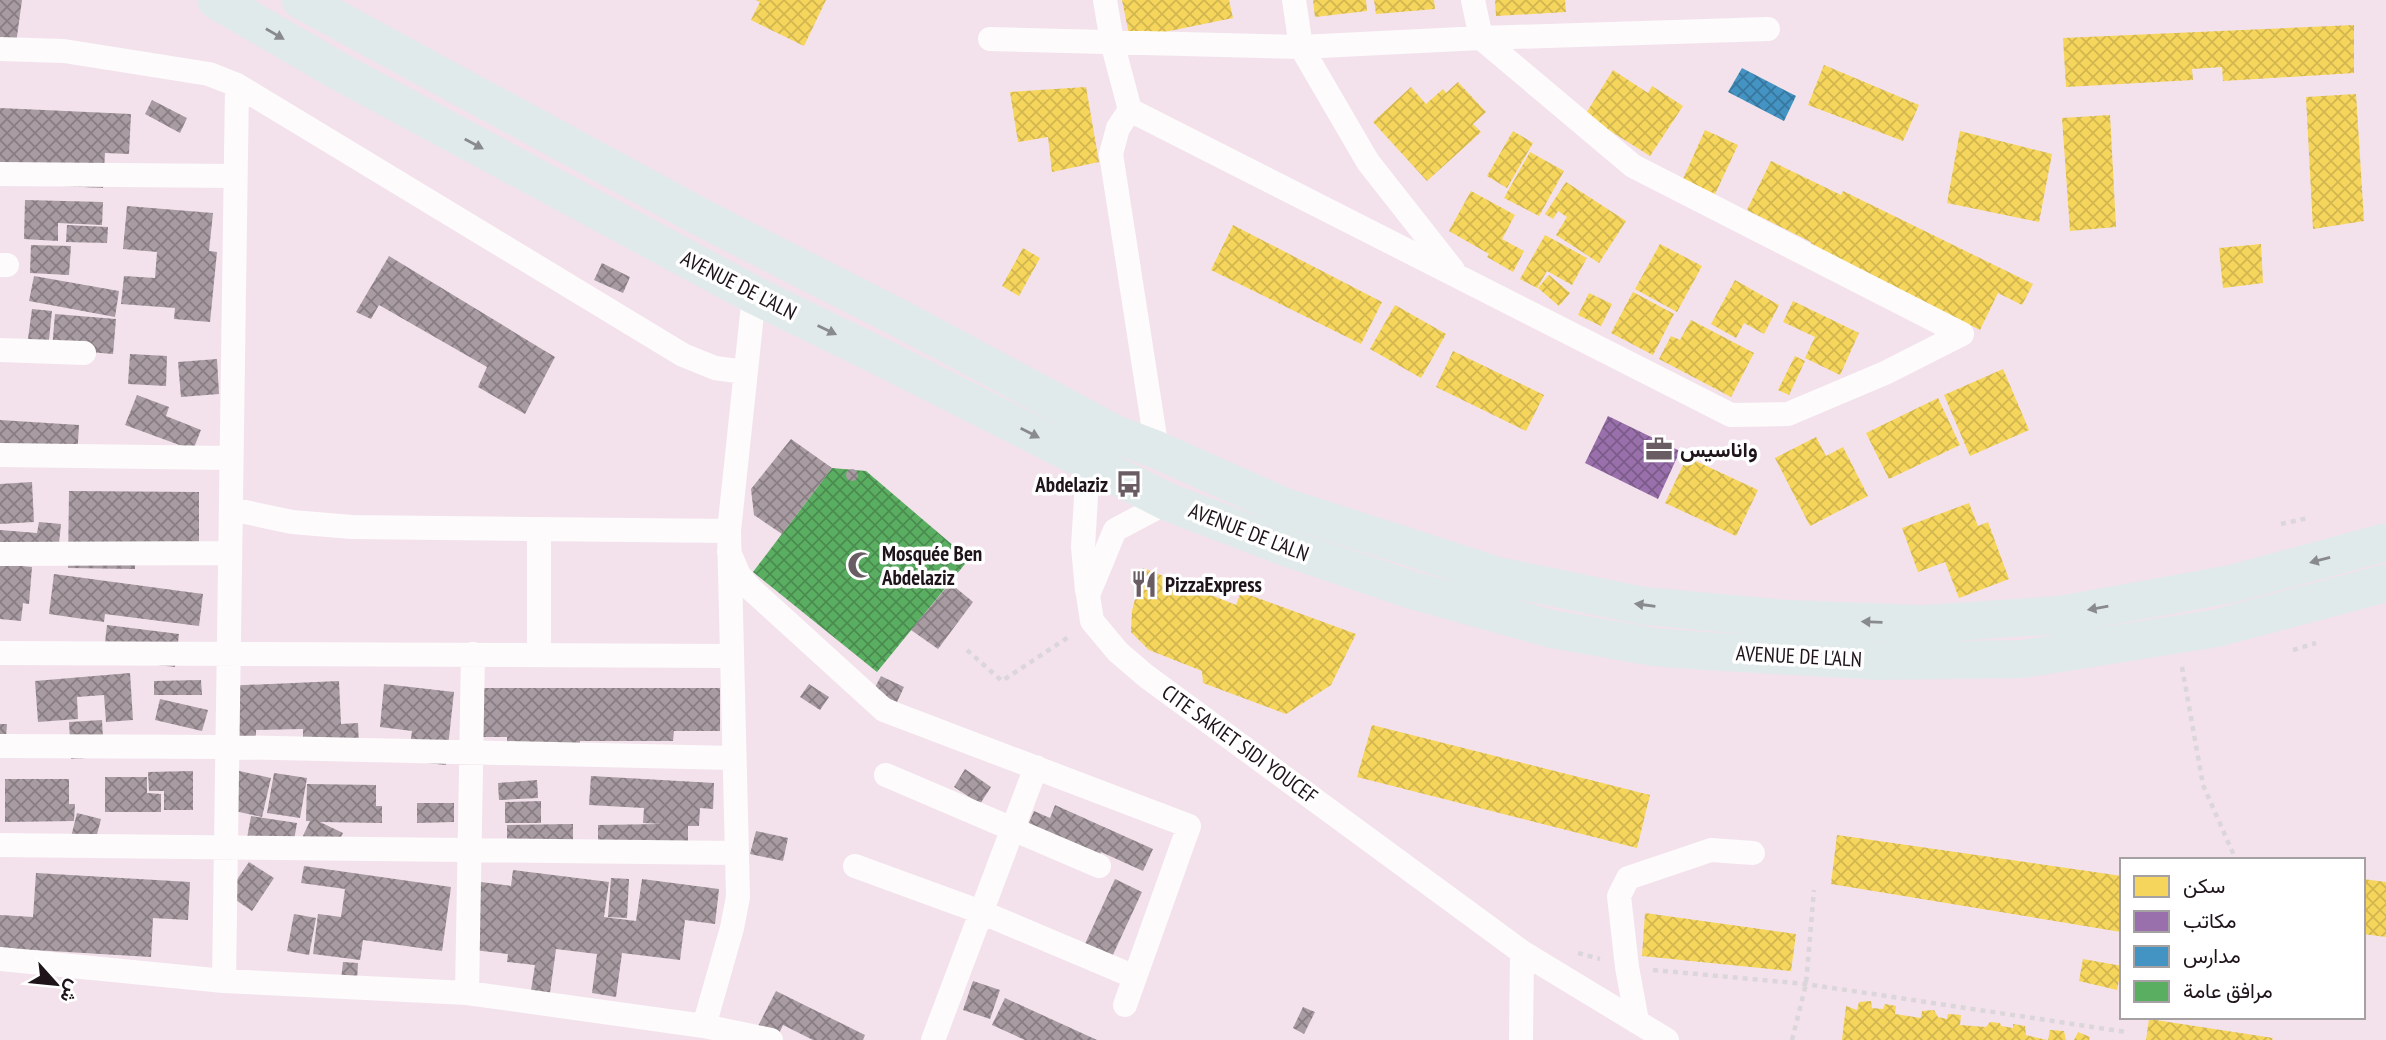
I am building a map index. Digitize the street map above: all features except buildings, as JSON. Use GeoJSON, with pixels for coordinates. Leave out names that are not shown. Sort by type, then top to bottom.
{"type":"FeatureCollection","features":[{"type":"Feature","properties":{"kind":"main road","name":"AVENUE DE L'ALN"},"geometry":{"type":"LineString","coordinates":[[216,0],[340,72],[754,295],[1168,502],[1288,548],[1412,590],[1552,629],[1653,647],[1881,661],[2022,659],[2217,628],[2386,583]]}},
{"type":"Feature","properties":{"kind":"main road"},"geometry":{"type":"LineString","coordinates":[[301,0],[704,219],[899,318],[1115,434],[1286,507],[1498,576],[1644,606],[1788,619],[1923,624],[2060,615],[2231,584],[2386,542]]}},
{"type":"Feature","properties":{"kind":"street"},"geometry":{"type":"LineString","coordinates":[[1105,0],[1112,42],[1130,110],[1731,415],[1788,414],[1885,373],[1962,334],[1633,166],[1481,37],[1473,0]]}},
{"type":"Feature","properties":{"kind":"street"},"geometry":{"type":"LineString","coordinates":[[1294,0],[1301,47],[1368,162],[1459,278]]}},
{"type":"Feature","properties":{"kind":"street"},"geometry":{"type":"LineString","coordinates":[[990,39],[1301,47],[1481,37],[1768,29]]}},
{"type":"Feature","properties":{"kind":"street"},"geometry":{"type":"LineString","coordinates":[[0,49],[64,51],[209,74],[237,85],[683,355],[715,368],[745,372]]}},
{"type":"Feature","properties":{"kind":"street"},"geometry":{"type":"LineString","coordinates":[[224,981],[237,85]]}},
{"type":"Feature","properties":{"kind":"street"},"geometry":{"type":"LineString","coordinates":[[1130,110],[1118,128],[1111,154],[1157,450]]}},
{"type":"Feature","properties":{"kind":"street"},"geometry":{"type":"LineString","coordinates":[[0,174],[235,176]]}},
{"type":"Feature","properties":{"kind":"street"},"geometry":{"type":"LineString","coordinates":[[704,1026],[738,897],[729,542],[754,295]]}},
{"type":"Feature","properties":{"kind":"street"},"geometry":{"type":"LineString","coordinates":[[0,349],[84,353]]}},
{"type":"Feature","properties":{"kind":"street","name":"CITE SAKIET SIDI YOUCEF"},"geometry":{"type":"LineString","coordinates":[[1077,413],[1088,463],[1083,547],[1087,595],[1092,621],[1118,652],[1146,676],[1522,952],[1667,1040]]}},
{"type":"Feature","properties":{"kind":"street"},"geometry":{"type":"LineString","coordinates":[[0,455],[231,458]]}},
{"type":"Feature","properties":{"kind":"street"},"geometry":{"type":"LineString","coordinates":[[1087,595],[1115,530],[1168,502]]}},
{"type":"Feature","properties":{"kind":"street"},"geometry":{"type":"LineString","coordinates":[[231,509],[292,522],[352,527],[539,529],[729,542]]}},
{"type":"Feature","properties":{"kind":"street"},"geometry":{"type":"LineString","coordinates":[[539,529],[539,654]]}},
{"type":"Feature","properties":{"kind":"street"},"geometry":{"type":"LineString","coordinates":[[729,542],[739,575],[751,589],[884,710],[1189,825],[1125,1005]]}},
{"type":"Feature","properties":{"kind":"street"},"geometry":{"type":"LineString","coordinates":[[0,554],[230,553]]}},
{"type":"Feature","properties":{"kind":"street"},"geometry":{"type":"LineString","coordinates":[[0,653],[732,656]]}},
{"type":"Feature","properties":{"kind":"street"},"geometry":{"type":"LineString","coordinates":[[467,993],[473,654]]}},
{"type":"Feature","properties":{"kind":"street"},"geometry":{"type":"LineString","coordinates":[[0,746],[227,747],[734,758]]}},
{"type":"Feature","properties":{"kind":"street"},"geometry":{"type":"LineString","coordinates":[[933,1040],[1035,767]]}},
{"type":"Feature","properties":{"kind":"street"},"geometry":{"type":"LineString","coordinates":[[886,775],[1100,866]]}},
{"type":"Feature","properties":{"kind":"street"},"geometry":{"type":"LineString","coordinates":[[0,845],[737,853]]}},
{"type":"Feature","properties":{"kind":"street"},"geometry":{"type":"LineString","coordinates":[[1637,1021],[1627,967],[1619,896],[1628,878],[1711,850],[1753,853]]}},
{"type":"Feature","properties":{"kind":"street"},"geometry":{"type":"LineString","coordinates":[[855,866],[981,912],[1135,977]]}},
{"type":"Feature","properties":{"kind":"street"},"geometry":{"type":"LineString","coordinates":[[1521,1040],[1522,952]]}},
{"type":"Feature","properties":{"kind":"street"},"geometry":{"type":"LineString","coordinates":[[0,959],[224,981],[467,993],[704,1026],[771,1040]]}},
{"type":"Feature","properties":{"kind":"path"},"geometry":{"type":"LineString","coordinates":[[2281,524],[2308,518]]}},
{"type":"Feature","properties":{"kind":"path"},"geometry":{"type":"LineString","coordinates":[[967,650],[1002,681],[1092,621]]}},
{"type":"Feature","properties":{"kind":"path"},"geometry":{"type":"LineString","coordinates":[[2176,635],[2203,785],[2235,858]]}},
{"type":"Feature","properties":{"kind":"path"},"geometry":{"type":"LineString","coordinates":[[2293,650],[2316,643]]}},
{"type":"Feature","properties":{"kind":"path"},"geometry":{"type":"LineString","coordinates":[[1792,1040],[1806,984],[1814,890]]}},
{"type":"Feature","properties":{"kind":"path"},"geometry":{"type":"LineString","coordinates":[[1576,952],[1627,967],[1806,984],[2126,1032]]}},
{"type":"Feature","properties":{"kind":"place","name":"واناسيس"},"geometry":{"type":"Point","coordinates":[1659,449]}},
{"type":"Feature","properties":{"kind":"place","name":"Abdelaziz"},"geometry":{"type":"Point","coordinates":[1129,484]}},
{"type":"Feature","properties":{"kind":"place","name":"Mosquée Ben Abdelaziz"},"geometry":{"type":"Point","coordinates":[861,565]}},
{"type":"Feature","properties":{"kind":"place","name":"PizzaExpress"},"geometry":{"type":"Point","coordinates":[1144,584]}}]}
